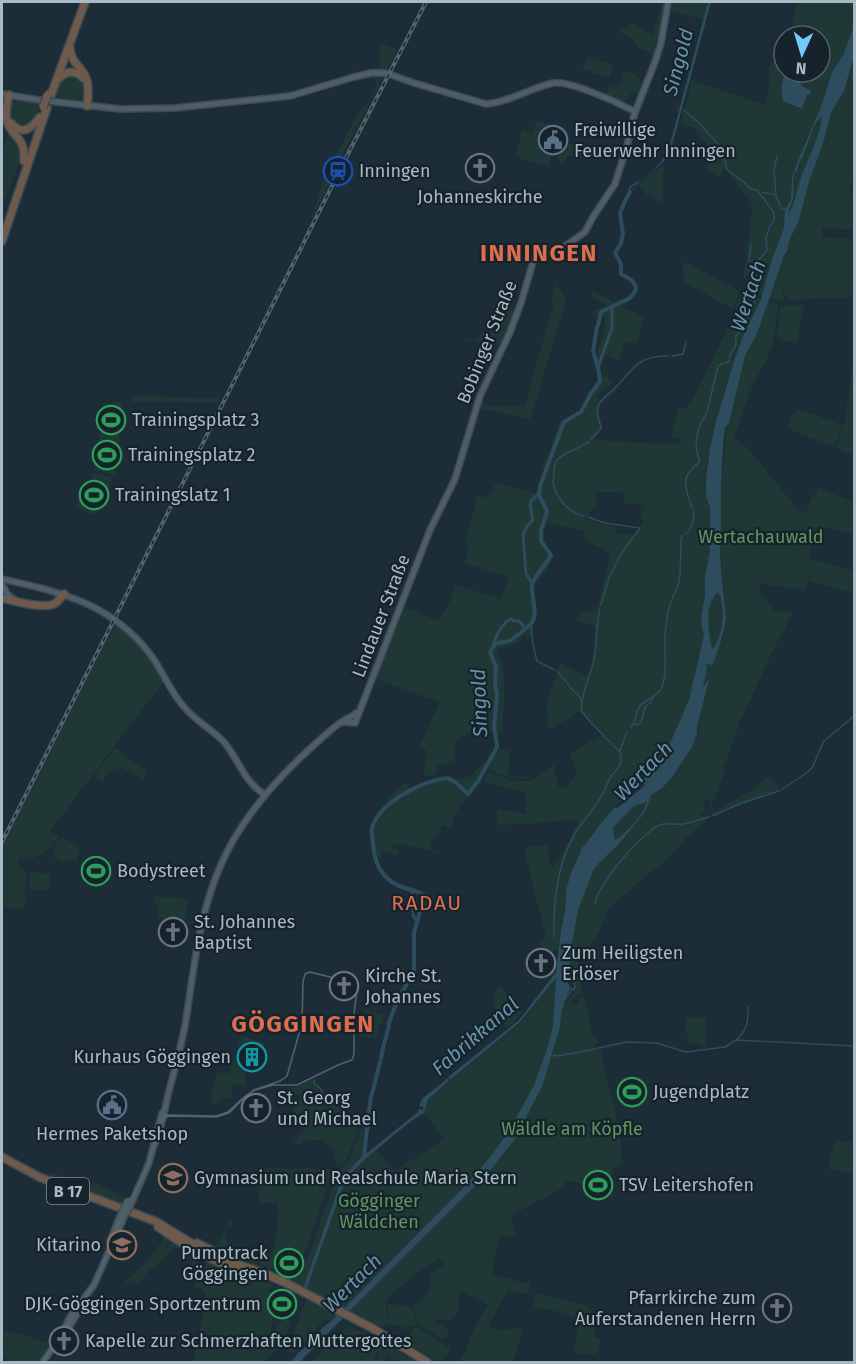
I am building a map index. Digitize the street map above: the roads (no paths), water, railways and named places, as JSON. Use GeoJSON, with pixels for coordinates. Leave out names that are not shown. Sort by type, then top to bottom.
{"type":"FeatureCollection","features":[{"type":"Feature","properties":{"kind":"highway"},"geometry":{"type":"LineString","coordinates":[[2,228],[24,161],[56,82],[83,2]]}},
{"type":"Feature","properties":{"kind":"highway"},"geometry":{"type":"LineString","coordinates":[[2,240],[47,101],[83,2]]}},
{"type":"Feature","properties":{"kind":"highway"},"geometry":{"type":"LineString","coordinates":[[71,40],[72,58],[87,80],[88,104]]}},
{"type":"Feature","properties":{"kind":"highway"},"geometry":{"type":"LineString","coordinates":[[56,82],[69,72],[82,76],[86,84],[88,104]]}},
{"type":"Feature","properties":{"kind":"highway"},"geometry":{"type":"LineString","coordinates":[[6,96],[9,116],[15,127],[21,130],[30,128],[40,117]]}},
{"type":"Feature","properties":{"kind":"highway"},"geometry":{"type":"LineString","coordinates":[[6,96],[7,123],[23,144],[24,161]]}},
{"type":"Feature","properties":{"kind":"highway"},"geometry":{"type":"LineString","coordinates":[[4,598],[45,606],[53,605],[61,596]]}},
{"type":"Feature","properties":{"kind":"highway"},"geometry":{"type":"LineString","coordinates":[[4,598],[19,599]]}},
{"type":"Feature","properties":{"kind":"highway","name":"B 17"},"geometry":{"type":"LineString","coordinates":[[2,1159],[38,1179],[156,1223],[199,1249]]}},
{"type":"Feature","properties":{"kind":"highway"},"geometry":{"type":"LineString","coordinates":[[156,1223],[187,1246],[209,1258],[250,1273],[266,1275]]}},
{"type":"Feature","properties":{"kind":"highway"},"geometry":{"type":"LineString","coordinates":[[217,1258],[290,1286],[397,1343],[427,1362]]}},
{"type":"Feature","properties":{"kind":"highway"},"geometry":{"type":"LineString","coordinates":[[357,1321],[422,1362]]}},
{"type":"Feature","properties":{"kind":"main road","name":"Bobinger Straße"},"geometry":{"type":"LineString","coordinates":[[435,520],[455,479],[476,408],[509,334],[533,262],[539,255],[557,254],[582,235],[616,180],[636,110],[661,43],[668,2]]}},
{"type":"Feature","properties":{"kind":"main road"},"geometry":{"type":"LineString","coordinates":[[6,96],[120,109],[164,109],[297,95],[354,77],[379,73],[486,104],[562,82],[636,110]]}},
{"type":"Feature","properties":{"kind":"main road","name":"Lindauer Straße"},"geometry":{"type":"LineString","coordinates":[[342,722],[355,723],[435,520]]}},
{"type":"Feature","properties":{"kind":"main road"},"geometry":{"type":"LineString","coordinates":[[2,579],[89,604],[123,626],[155,662],[185,708],[223,742],[250,783],[265,795]]}},
{"type":"Feature","properties":{"kind":"main road"},"geometry":{"type":"LineString","coordinates":[[2,585],[10,597],[19,599]]}},
{"type":"Feature","properties":{"kind":"main road"},"geometry":{"type":"LineString","coordinates":[[43,1362],[65,1330],[78,1305],[96,1281],[106,1250],[146,1171],[160,1134],[163,1113],[182,1041],[199,929],[218,869],[231,844],[265,795],[298,760],[342,722],[358,713]]}},
{"type":"Feature","properties":{"kind":"water"},"geometry":{"type":"Polygon","coordinates":[[[708,2],[711,2],[671,149],[664,161],[648,176],[666,154],[708,2]]]}},
{"type":"Feature","properties":{"kind":"water"},"geometry":{"type":"Polygon","coordinates":[[[854,26],[854,56],[844,91],[831,113],[799,220],[791,235],[757,334],[745,356],[729,423],[725,428],[720,553],[726,618],[712,666],[705,665],[707,667],[703,689],[709,680],[692,747],[673,776],[651,795],[641,817],[593,871],[578,910],[571,949],[571,977],[568,979],[570,989],[564,1001],[560,1027],[542,1087],[514,1140],[473,1188],[300,1362],[288,1362],[292,1361],[313,1341],[323,1327],[467,1184],[509,1131],[534,1085],[553,1025],[556,978],[519,1023],[450,1080],[448,1077],[519,1020],[556,972],[566,890],[582,848],[615,807],[617,808],[643,787],[645,784],[639,784],[668,748],[690,697],[704,634],[701,619],[710,550],[708,544],[710,508],[706,497],[706,478],[710,447],[735,358],[761,299],[772,259],[784,228],[785,209],[791,200],[792,178],[828,84],[832,84],[832,72],[843,55],[854,26]],[[822,115],[814,126],[795,172],[793,199],[788,214],[793,206],[822,115]],[[718,592],[710,604],[708,619],[712,650],[719,638],[723,613],[718,592]],[[647,802],[634,806],[613,827],[615,840],[634,823],[647,802]]]}},
{"type":"Feature","properties":{"kind":"water"},"geometry":{"type":"Polygon","coordinates":[[[782,84],[801,84],[810,90],[811,93],[807,95],[802,109],[783,101],[782,84]]]}},
{"type":"Feature","properties":{"kind":"water"},"geometry":{"type":"Polygon","coordinates":[[[448,1078],[449,1081],[428,1099],[424,1113],[371,1154],[348,1177],[306,1290],[303,1289],[342,1178],[363,1152],[367,1153],[419,1109],[423,1110],[423,1107],[419,1106],[423,1098],[448,1078]]]}},
{"type":"Feature","properties":{"kind":"waterway"},"geometry":{"type":"LineString","coordinates":[[684,110],[722,148],[727,170],[750,188],[758,191],[769,206]]}},
{"type":"Feature","properties":{"kind":"waterway"},"geometry":{"type":"LineString","coordinates":[[776,195],[774,170],[777,156]]}},
{"type":"Feature","properties":{"kind":"waterway","name":"Singold"},"geometry":{"type":"LineString","coordinates":[[628,196],[630,187],[638,182]]}},
{"type":"Feature","properties":{"kind":"waterway","name":"Singold"},"geometry":{"type":"LineString","coordinates":[[598,325],[601,312],[630,298],[636,290],[633,282],[621,274],[621,264],[615,253],[623,234],[620,213],[630,192]]}},
{"type":"Feature","properties":{"kind":"waterway"},"geometry":{"type":"LineString","coordinates":[[762,192],[776,195],[780,206]]}},
{"type":"Feature","properties":{"kind":"waterway","name":"Wertach"},"geometry":{"type":"LineString","coordinates":[[759,260],[767,250],[766,237],[774,221],[774,213],[770,207]]}},
{"type":"Feature","properties":{"kind":"waterway","name":"Wertach"},"geometry":{"type":"LineString","coordinates":[[751,245],[749,262],[751,265]]}},
{"type":"Feature","properties":{"kind":"waterway","name":"Wertach"},"geometry":{"type":"LineString","coordinates":[[753,274],[758,264]]}},
{"type":"Feature","properties":{"kind":"waterway","name":"Wertach"},"geometry":{"type":"LineString","coordinates":[[752,267],[756,291]]}},
{"type":"Feature","properties":{"kind":"waterway","name":"Wertach"},"geometry":{"type":"LineString","coordinates":[[726,363],[729,362],[736,345],[736,336],[748,319],[755,299]]}},
{"type":"Feature","properties":{"kind":"waterway"},"geometry":{"type":"LineString","coordinates":[[598,367],[612,328],[612,307]]}},
{"type":"Feature","properties":{"kind":"waterway","name":"Singold"},"geometry":{"type":"LineString","coordinates":[[424,906],[423,894],[396,884],[382,872],[377,864],[372,828],[376,818],[393,801],[427,783],[448,778],[468,794],[495,751],[497,746],[494,727],[497,696],[496,667],[490,652],[496,644],[510,640],[533,620],[535,610],[533,583],[551,555],[541,541],[541,530],[547,512],[539,495],[540,486],[564,422],[581,412],[600,381],[593,351],[597,327]]}},
{"type":"Feature","properties":{"kind":"waterway"},"geometry":{"type":"LineString","coordinates":[[672,356],[683,354],[686,342]]}},
{"type":"Feature","properties":{"kind":"waterway"},"geometry":{"type":"LineString","coordinates":[[591,439],[601,428],[597,409],[603,398],[642,361],[668,356]]}},
{"type":"Feature","properties":{"kind":"waterway"},"geometry":{"type":"LineString","coordinates":[[693,510],[686,479],[688,473],[700,462],[696,449],[697,435],[707,412],[718,366],[723,363]]}},
{"type":"Feature","properties":{"kind":"waterway"},"geometry":{"type":"LineString","coordinates":[[584,516],[560,500],[553,483],[554,468],[560,457],[590,441]]}},
{"type":"Feature","properties":{"kind":"waterway"},"geometry":{"type":"LineString","coordinates":[[532,583],[526,574],[523,534],[533,520],[531,501],[540,492]]}},
{"type":"Feature","properties":{"kind":"waterway"},"geometry":{"type":"LineString","coordinates":[[685,534],[689,531],[694,519],[693,513]]}},
{"type":"Feature","properties":{"kind":"waterway"},"geometry":{"type":"LineString","coordinates":[[588,517],[605,523],[640,528],[621,554],[609,578],[601,605]]}},
{"type":"Feature","properties":{"kind":"waterway"},"geometry":{"type":"LineString","coordinates":[[631,727],[640,706],[657,694],[663,684],[666,623],[678,587],[682,535]]}},
{"type":"Feature","properties":{"kind":"waterway","name":"Wertach"},"geometry":{"type":"LineString","coordinates":[[554,937],[554,909],[565,855],[577,830],[599,800],[621,761],[620,752],[581,710],[595,655],[600,609]]}},
{"type":"Feature","properties":{"kind":"waterway"},"geometry":{"type":"LineString","coordinates":[[493,647],[499,631],[511,619],[519,621],[525,628]]}},
{"type":"Feature","properties":{"kind":"waterway"},"geometry":{"type":"LineString","coordinates":[[531,624],[537,661],[555,670]]}},
{"type":"Feature","properties":{"kind":"waterway"},"geometry":{"type":"LineString","coordinates":[[557,671],[581,700]]}},
{"type":"Feature","properties":{"kind":"waterway"},"geometry":{"type":"LineString","coordinates":[[635,725],[641,723],[645,707],[654,696]]}},
{"type":"Feature","properties":{"kind":"waterway"},"geometry":{"type":"LineString","coordinates":[[781,790],[809,771],[824,741],[854,716]]}},
{"type":"Feature","properties":{"kind":"waterway"},"geometry":{"type":"LineString","coordinates":[[620,751],[627,731]]}},
{"type":"Feature","properties":{"kind":"waterway"},"geometry":{"type":"LineString","coordinates":[[712,816],[779,791]]}},
{"type":"Feature","properties":{"kind":"waterway"},"geometry":{"type":"LineString","coordinates":[[595,903],[604,884],[623,858],[655,828],[663,824],[680,824],[709,817]]}},
{"type":"Feature","properties":{"kind":"waterway"},"geometry":{"type":"LineString","coordinates":[[412,891],[413,912]]}},
{"type":"Feature","properties":{"kind":"waterway","name":"Singold"},"geometry":{"type":"LineString","coordinates":[[402,992],[414,972],[414,933],[420,912]]}},
{"type":"Feature","properties":{"kind":"waterway","name":"Singold"},"geometry":{"type":"LineString","coordinates":[[413,915],[417,922]]}},
{"type":"Feature","properties":{"kind":"waterway"},"geometry":{"type":"LineString","coordinates":[[570,971],[572,974]]}},
{"type":"Feature","properties":{"kind":"waterway"},"geometry":{"type":"LineString","coordinates":[[562,1002],[572,990],[571,988],[574,990],[575,978],[573,977],[575,976],[573,975]]}},
{"type":"Feature","properties":{"kind":"waterway","name":"Singold"},"geometry":{"type":"LineString","coordinates":[[389,1023],[400,995]]}},
{"type":"Feature","properties":{"kind":"waterway"},"geometry":{"type":"LineString","coordinates":[[737,1039],[747,1024],[748,1007]]}},
{"type":"Feature","properties":{"kind":"waterway","name":"Singold"},"geometry":{"type":"LineString","coordinates":[[388,1024],[390,1020]]}},
{"type":"Feature","properties":{"kind":"waterway","name":"Singold"},"geometry":{"type":"LineString","coordinates":[[385,1041],[389,1026]]}},
{"type":"Feature","properties":{"kind":"waterway"},"geometry":{"type":"LineString","coordinates":[[552,1055],[557,1056],[627,1042],[656,1043],[686,1052],[725,1047],[736,1040],[854,1046]]}},
{"type":"Feature","properties":{"kind":"waterway","name":"Singold"},"geometry":{"type":"LineString","coordinates":[[381,1058],[384,1043]]}},
{"type":"Feature","properties":{"kind":"waterway","name":"Singold"},"geometry":{"type":"LineString","coordinates":[[372,1094],[380,1062]]}},
{"type":"Feature","properties":{"kind":"waterway"},"geometry":{"type":"LineString","coordinates":[[314,1080],[324,1096]]}},
{"type":"Feature","properties":{"kind":"waterway","name":"Singold"},"geometry":{"type":"LineString","coordinates":[[364,1156],[371,1096]]}},
{"type":"Feature","properties":{"kind":"waterway"},"geometry":{"type":"LineString","coordinates":[[321,1104],[323,1098]]}},
{"type":"Feature","properties":{"kind":"waterway"},"geometry":{"type":"LineString","coordinates":[[303,1119],[305,1115]]}},
{"type":"Feature","properties":{"kind":"tram line"},"geometry":{"type":"LineString","coordinates":[[42,1362],[96,1281],[118,1225],[146,1170],[162,1117],[167,1115],[216,1116],[228,1112],[244,1097],[254,1090],[280,1081],[287,1076],[302,1023],[305,974],[310,972],[354,983],[357,989],[352,1060],[297,1085],[273,1085],[255,1090],[229,1113],[216,1117],[169,1116],[163,1118],[146,1170],[119,1225],[96,1281],[43,1362]]}},
{"type":"Feature","properties":{"kind":"railway"},"geometry":{"type":"LineString","coordinates":[[2,842],[426,2]]}},
{"type":"Feature","properties":{"kind":"place","name":"Freiwillige Feuerwehr Inningen"},"geometry":{"type":"Point","coordinates":[553,140]}},
{"type":"Feature","properties":{"kind":"place","name":"Johanneskirche"},"geometry":{"type":"Point","coordinates":[480,168]}},
{"type":"Feature","properties":{"kind":"place","name":"Inningen"},"geometry":{"type":"Point","coordinates":[338,171]}},
{"type":"Feature","properties":{"kind":"place","name":"Trainingsplatz 3"},"geometry":{"type":"Point","coordinates":[111,420]}},
{"type":"Feature","properties":{"kind":"place","name":"Trainingsplatz 2"},"geometry":{"type":"Point","coordinates":[107,455]}},
{"type":"Feature","properties":{"kind":"place","name":"Trainingslatz 1"},"geometry":{"type":"Point","coordinates":[94,495]}},
{"type":"Feature","properties":{"kind":"place","name":"Bodystreet"},"geometry":{"type":"Point","coordinates":[96,871]}},
{"type":"Feature","properties":{"kind":"place","name":"St. Johannes Baptist"},"geometry":{"type":"Point","coordinates":[173,932]}},
{"type":"Feature","properties":{"kind":"place","name":"Zum Heiligsten Erlöser"},"geometry":{"type":"Point","coordinates":[541,963]}},
{"type":"Feature","properties":{"kind":"place","name":"Kirche St. Johannes"},"geometry":{"type":"Point","coordinates":[344,986]}},
{"type":"Feature","properties":{"kind":"place","name":"Kurhaus Göggingen"},"geometry":{"type":"Point","coordinates":[252,1057]}},
{"type":"Feature","properties":{"kind":"place","name":"Jugendplatz"},"geometry":{"type":"Point","coordinates":[632,1092]}},
{"type":"Feature","properties":{"kind":"place","name":"Hermes Paketshop"},"geometry":{"type":"Point","coordinates":[112,1105]}},
{"type":"Feature","properties":{"kind":"place","name":"St. Georg und Michael"},"geometry":{"type":"Point","coordinates":[256,1108]}},
{"type":"Feature","properties":{"kind":"place","name":"Gymnasium und Realschule Maria Stern"},"geometry":{"type":"Point","coordinates":[173,1178]}},
{"type":"Feature","properties":{"kind":"place","name":"TSV Leitershofen"},"geometry":{"type":"Point","coordinates":[598,1185]}},
{"type":"Feature","properties":{"kind":"place","name":"Kitarino"},"geometry":{"type":"Point","coordinates":[122,1245]}},
{"type":"Feature","properties":{"kind":"place","name":"Pumptrack Göggingen"},"geometry":{"type":"Point","coordinates":[289,1263]}},
{"type":"Feature","properties":{"kind":"place","name":"DJK-Göggingen Sportzentrum"},"geometry":{"type":"Point","coordinates":[282,1304]}},
{"type":"Feature","properties":{"kind":"place","name":"Pfarrkirche zum Auferstandenen Herrn"},"geometry":{"type":"Point","coordinates":[777,1308]}},
{"type":"Feature","properties":{"kind":"place","name":"Kapelle zur Schmerzhaften Muttergottes"},"geometry":{"type":"Point","coordinates":[64,1341]}},
{"type":"Feature","properties":{"kind":"district","name":"INNINGEN"},"geometry":{"type":"Point","coordinates":[539,253]}},
{"type":"Feature","properties":{"kind":"district","name":"RADAU"},"geometry":{"type":"Point","coordinates":[427,903]}},
{"type":"Feature","properties":{"kind":"district","name":"GÖGGINGEN"},"geometry":{"type":"Point","coordinates":[303,1024]}},
{"type":"Feature","properties":{"kind":"park label","name":"Wertachauwald"},"geometry":{"type":"Point","coordinates":[761,537]}},
{"type":"Feature","properties":{"kind":"park label","name":"Wäldle am Köpfle"},"geometry":{"type":"Point","coordinates":[572,1129]}},
{"type":"Feature","properties":{"kind":"park label","name":"Gögginger Wäldchen"},"geometry":{"type":"Point","coordinates":[379,1211]}},
{"type":"Feature","properties":{"kind":"water label","name":"Fabrikkanal"},"geometry":{"type":"Point","coordinates":[475,1036]}}]}
